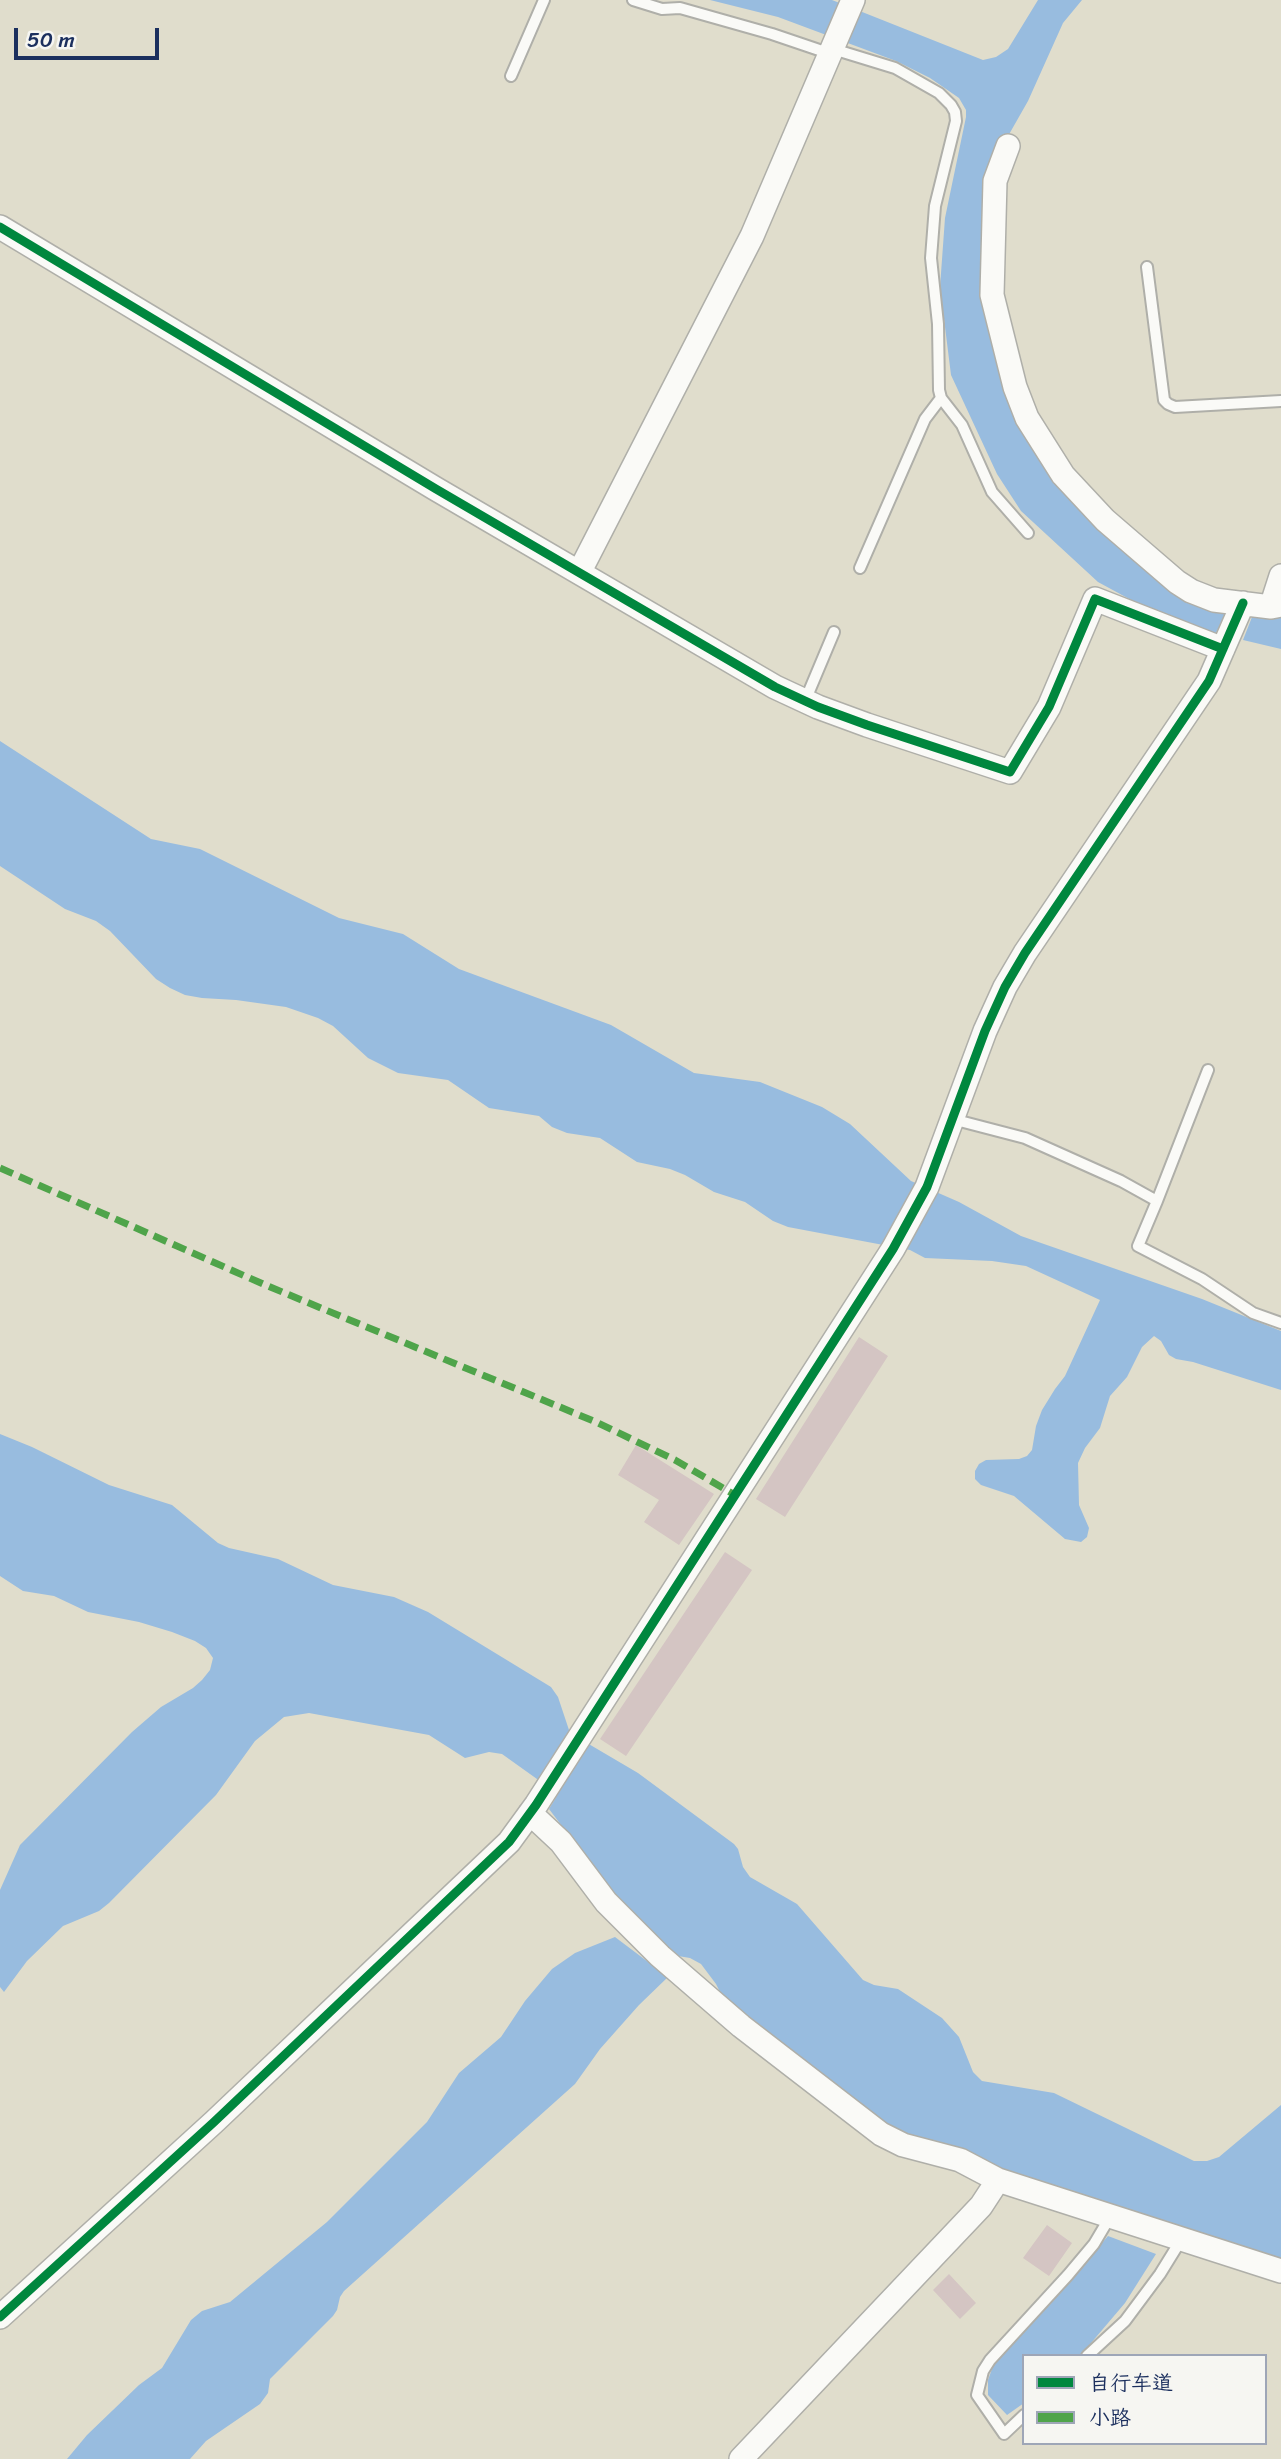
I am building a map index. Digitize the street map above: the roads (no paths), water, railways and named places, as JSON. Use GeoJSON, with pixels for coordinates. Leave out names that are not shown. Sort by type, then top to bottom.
{"type":"FeatureCollection","features":[{"type":"Feature","properties":{"kind":"street"},"geometry":{"type":"LineString","coordinates":[[580,572],[752,236],[852,1]]}},
{"type":"Feature","properties":{"kind":"street"},"geometry":{"type":"LineString","coordinates":[[1008,146],[995,181],[992,295],[1015,387],[1027,418],[1063,475],[1105,520],[1177,582],[1206,598],[1276,606],[1281,576]]}},
{"type":"Feature","properties":{"kind":"street"},"geometry":{"type":"LineString","coordinates":[[0,227],[436,489],[775,687],[842,717],[1010,772],[1049,707],[1096,598],[1223,649]]}},
{"type":"Feature","properties":{"kind":"street"},"geometry":{"type":"LineString","coordinates":[[0,2317],[214,2122],[499,1851],[533,1809],[893,1249],[927,1187],[985,1031],[1005,987],[1025,953],[1209,681],[1243,603]]}},
{"type":"Feature","properties":{"kind":"street"},"geometry":{"type":"LineString","coordinates":[[533,1809],[606,1902],[699,1992],[881,2134],[903,2145],[960,2160],[998,2180],[1281,2271]]}},
{"type":"Feature","properties":{"kind":"street"},"geometry":{"type":"LineString","coordinates":[[741,2459],[981,2206],[998,2180]]}},
{"type":"Feature","properties":{"kind":"lane"},"geometry":{"type":"LineString","coordinates":[[511,76],[544,0]]}},
{"type":"Feature","properties":{"kind":"lane"},"geometry":{"type":"LineString","coordinates":[[633,0],[662,9],[680,8],[895,68],[939,93],[951,105],[956,121],[935,206],[931,258],[938,324],[937,353],[941,398],[962,425],[992,492],[1028,533]]}},
{"type":"Feature","properties":{"kind":"lane"},"geometry":{"type":"LineString","coordinates":[[1147,267],[1164,400],[1168,404],[1175,407],[1281,401]]}},
{"type":"Feature","properties":{"kind":"lane"},"geometry":{"type":"LineString","coordinates":[[860,568],[925,419],[941,398]]}},
{"type":"Feature","properties":{"kind":"lane"},"geometry":{"type":"LineString","coordinates":[[805,701],[834,632]]}},
{"type":"Feature","properties":{"kind":"lane"},"geometry":{"type":"LineString","coordinates":[[1208,1070],[1138,1245],[1202,1279],[1253,1313],[1281,1323]]}},
{"type":"Feature","properties":{"kind":"lane"},"geometry":{"type":"LineString","coordinates":[[952,1119],[1026,1138],[1121,1181],[1157,1201]]}},
{"type":"Feature","properties":{"kind":"lane"},"geometry":{"type":"LineString","coordinates":[[1022,2417],[1004,2434],[977,2395],[983,2371],[1094,2244],[1110,2217]]}},
{"type":"Feature","properties":{"kind":"lane"},"geometry":{"type":"LineString","coordinates":[[1089,2354],[1125,2321],[1181,2240]]}},
{"type":"Feature","properties":{"kind":"water"},"geometry":{"type":"Polygon","coordinates":[[[710,0],[832,0],[983,60],[996,57],[1008,49],[1038,0],[1082,0],[1063,23],[1028,101],[995,159],[985,281],[1043,452],[1226,612],[1214,637],[1133,601],[1098,582],[1021,511],[997,474],[951,375],[940,287],[945,218],[966,117],[966,110],[959,98],[930,78],[896,61],[778,17],[710,0]]]}},
{"type":"Feature","properties":{"kind":"water"},"geometry":{"type":"Polygon","coordinates":[[[1281,613],[1281,649],[1243,640],[1252,617],[1281,613]]]}},
{"type":"Feature","properties":{"kind":"water"},"geometry":{"type":"Polygon","coordinates":[[[0,741],[151,839],[200,849],[339,918],[403,934],[459,969],[611,1025],[694,1073],[760,1082],[822,1107],[850,1124],[911,1181],[959,1202],[1021,1236],[1202,1299],[1281,1331],[1281,1390],[1176,1359],[1169,1355],[1161,1341],[1154,1336],[1142,1347],[1127,1377],[1110,1396],[1100,1428],[1078,1463],[1079,1505],[1089,1528],[1087,1537],[1081,1542],[1065,1539],[1014,1496],[981,1485],[975,1479],[975,1471],[979,1464],[986,1460],[1019,1459],[1032,1450],[1042,1410],[1065,1376],[1100,1300],[1026,1266],[992,1261],[925,1258],[910,1250],[788,1227],[773,1221],[745,1202],[714,1192],[685,1175],[637,1162],[600,1138],[567,1133],[552,1127],[539,1116],[489,1108],[448,1080],[398,1073],[368,1058],[333,1026],[318,1018],[286,1007],[202,998],[185,995],[170,988],[156,979],[110,931],[96,921],[65,909],[0,866],[0,741]]]}},
{"type":"Feature","properties":{"kind":"water"},"geometry":{"type":"Polygon","coordinates":[[[0,1434],[109,1485],[172,1505],[218,1543],[229,1548],[278,1559],[333,1585],[394,1597],[428,1612],[551,1687],[558,1697],[570,1733],[638,1773],[734,1844],[750,1877],[797,1904],[863,1980],[874,1985],[898,1989],[942,2018],[959,2037],[973,2072],[982,2081],[1054,2093],[1194,2161],[1219,2157],[1281,2105],[1281,2266],[902,2138],[727,2006],[716,1984],[701,1964],[678,1956],[629,1915],[549,1809],[558,1794],[502,1754],[489,1752],[465,1758],[429,1735],[309,1713],[284,1717],[255,1741],[216,1795],[109,1903],[99,1911],[63,1926],[27,1961],[4,1992],[0,1987],[0,1890],[20,1845],[132,1732],[161,1707],[202,1680],[210,1670],[213,1658],[206,1648],[195,1641],[172,1632],[88,1612],[54,1596],[23,1591],[0,1576],[0,1434]]]}},
{"type":"Feature","properties":{"kind":"water"},"geometry":{"type":"Polygon","coordinates":[[[615,1937],[668,1977],[600,2049],[575,2084],[344,2291],[333,2316],[270,2379],[268,2393],[260,2404],[206,2441],[190,2459],[67,2459],[87,2435],[139,2385],[162,2368],[191,2320],[202,2311],[230,2302],[327,2222],[427,2122],[459,2073],[501,2037],[525,2001],[552,1969],[575,1953],[615,1937]]]}},
{"type":"Feature","properties":{"kind":"water"},"geometry":{"type":"Polygon","coordinates":[[[1108,2236],[1156,2254],[1125,2303],[1082,2354],[1022,2354],[1022,2404],[1007,2415],[988,2395],[988,2380],[993,2366],[1108,2236]]]}}]}
